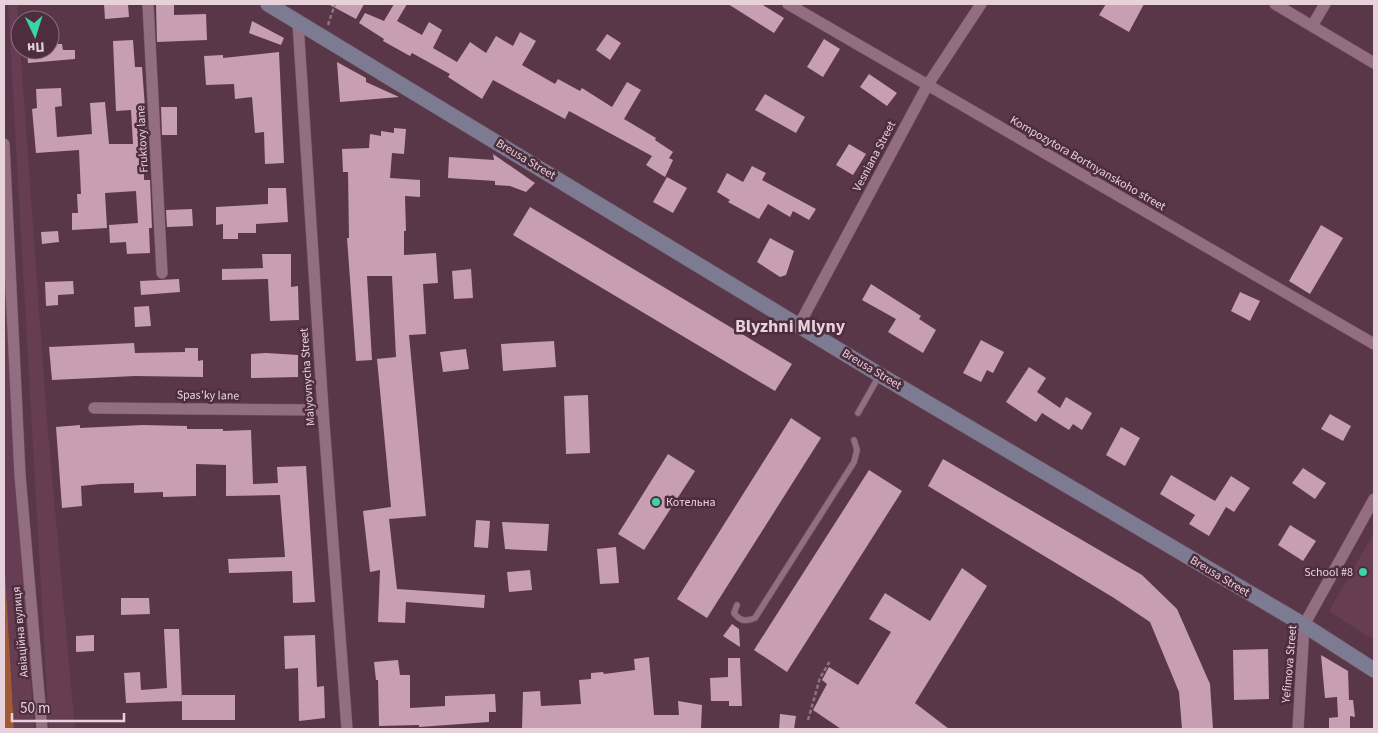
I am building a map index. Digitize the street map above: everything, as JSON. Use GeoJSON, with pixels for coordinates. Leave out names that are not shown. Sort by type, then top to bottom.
{"type":"FeatureCollection","features":[{"type":"Feature","properties":{"kind":"street","name":"Fruktovy lane"},"geometry":{"type":"LineString","coordinates":[[148,4],[162,273]]}},
{"type":"Feature","properties":{"kind":"street","name":"Breusa Street"},"geometry":{"type":"LineString","coordinates":[[268,4],[880,375],[1304,625],[1374,670]]}},
{"type":"Feature","properties":{"kind":"street","name":"Kompozytora Bortnyanskoho street"},"geometry":{"type":"LineString","coordinates":[[788,4],[1374,344]]}},
{"type":"Feature","properties":{"kind":"street","name":"Vesniana Street"},"geometry":{"type":"LineString","coordinates":[[800,325],[927,86],[980,4]]}},
{"type":"Feature","properties":{"kind":"street"},"geometry":{"type":"LineString","coordinates":[[1275,4],[1374,63]]}},
{"type":"Feature","properties":{"kind":"street"},"geometry":{"type":"LineString","coordinates":[[1312,26],[1326,4]]}},
{"type":"Feature","properties":{"kind":"street","name":"Malyovnycha Street"},"geometry":{"type":"LineString","coordinates":[[298,23],[323,410],[347,729]]}},
{"type":"Feature","properties":{"kind":"street","name":"Авіаційна вулиця"},"geometry":{"type":"LineString","coordinates":[[4,144],[20,475],[42,729]]}},
{"type":"Feature","properties":{"kind":"street","name":"Spas'ky lane"},"geometry":{"type":"LineString","coordinates":[[94,408],[323,410]]}},
{"type":"Feature","properties":{"kind":"street","name":"Yefimova Street"},"geometry":{"type":"LineString","coordinates":[[1298,729],[1304,625],[1374,499]]}},
{"type":"Feature","properties":{"kind":"lane"},"geometry":{"type":"LineString","coordinates":[[858,413],[880,375]]}},
{"type":"Feature","properties":{"kind":"lane"},"geometry":{"type":"LineString","coordinates":[[737,605],[734,613],[738,619],[747,621],[754,618],[854,462],[857,450],[854,440]]}},
{"type":"Feature","properties":{"kind":"path"},"geometry":{"type":"LineString","coordinates":[[323,38],[335,4]]}},
{"type":"Feature","properties":{"kind":"path"},"geometry":{"type":"LineString","coordinates":[[808,720],[820,678],[830,661]]}},
{"type":"Feature","properties":{"kind":"shaded area"},"geometry":{"type":"Polygon","coordinates":[[[8,4],[17,4],[17,10],[10,10],[10,39],[8,4]]]}},
{"type":"Feature","properties":{"kind":"shaded area"},"geometry":{"type":"Polygon","coordinates":[[[11,60],[21,60],[47,421],[75,729],[49,729],[11,60]]]}},
{"type":"Feature","properties":{"kind":"shaded area"},"geometry":{"type":"Polygon","coordinates":[[[4,234],[34,729],[14,729],[4,554],[4,234]]]}},
{"type":"Feature","properties":{"kind":"shaded area","name":"School #8"},"geometry":{"type":"Polygon","coordinates":[[[1374,533],[1374,640],[1329,611],[1374,533]]]}},
{"type":"Feature","properties":{"kind":"shaded area"},"geometry":{"type":"Polygon","coordinates":[[[4,554],[14,729],[4,729],[4,554]]]}},
{"type":"Feature","properties":{"kind":"building"},"geometry":{"type":"Polygon","coordinates":[[[104,4],[128,4],[129,17],[105,19],[104,4]]]}},
{"type":"Feature","properties":{"kind":"building"},"geometry":{"type":"Polygon","coordinates":[[[156,4],[174,4],[174,15],[206,14],[207,40],[157,42],[156,4]]]}},
{"type":"Feature","properties":{"kind":"building"},"geometry":{"type":"Polygon","coordinates":[[[328,4],[364,4],[356,19],[328,4]]]}},
{"type":"Feature","properties":{"kind":"building"},"geometry":{"type":"Polygon","coordinates":[[[394,4],[407,4],[397,21],[422,35],[429,22],[442,30],[433,48],[457,62],[470,42],[486,53],[496,36],[513,46],[520,32],[536,41],[522,65],[555,84],[558,79],[580,91],[582,88],[612,107],[627,82],[641,90],[624,119],[656,138],[655,140],[673,152],[669,158],[673,160],[665,177],[646,165],[652,156],[569,111],[565,119],[493,80],[482,99],[448,77],[450,74],[412,53],[410,56],[383,41],[384,39],[359,23],[365,13],[384,21],[394,4]]]}},
{"type":"Feature","properties":{"kind":"building"},"geometry":{"type":"Polygon","coordinates":[[[728,4],[761,4],[784,18],[774,33],[728,4]]]}},
{"type":"Feature","properties":{"kind":"building"},"geometry":{"type":"Polygon","coordinates":[[[1106,4],[1144,4],[1129,32],[1099,15],[1106,4]]]}},
{"type":"Feature","properties":{"kind":"building"},"geometry":{"type":"Polygon","coordinates":[[[252,21],[284,38],[281,45],[249,33],[252,21]]]}},
{"type":"Feature","properties":{"kind":"building"},"geometry":{"type":"Polygon","coordinates":[[[607,34],[621,43],[610,60],[596,50],[607,34]]]}},
{"type":"Feature","properties":{"kind":"building"},"geometry":{"type":"Polygon","coordinates":[[[824,39],[840,49],[823,77],[807,67],[824,39]]]}},
{"type":"Feature","properties":{"kind":"building"},"geometry":{"type":"Polygon","coordinates":[[[133,40],[135,67],[142,67],[147,135],[144,136],[144,180],[150,180],[152,228],[149,228],[150,253],[127,254],[126,242],[110,243],[109,225],[138,223],[136,191],[105,193],[107,228],[72,230],[72,213],[78,213],[77,194],[81,194],[79,150],[36,153],[32,109],[37,108],[36,89],[61,88],[62,106],[55,107],[57,137],[92,134],[90,103],[105,102],[109,144],[133,144],[131,110],[116,111],[113,41],[133,40]]]}},
{"type":"Feature","properties":{"kind":"building"},"geometry":{"type":"Polygon","coordinates":[[[60,44],[62,44],[63,50],[75,50],[75,59],[28,63],[28,60],[60,60],[60,44]]]}},
{"type":"Feature","properties":{"kind":"building"},"geometry":{"type":"Polygon","coordinates":[[[279,52],[284,163],[265,164],[264,132],[255,133],[252,97],[235,99],[234,84],[206,85],[204,56],[223,55],[223,58],[279,52]]]}},
{"type":"Feature","properties":{"kind":"building"},"geometry":{"type":"Polygon","coordinates":[[[337,62],[366,78],[366,82],[399,97],[340,102],[337,62]]]}},
{"type":"Feature","properties":{"kind":"building"},"geometry":{"type":"Polygon","coordinates":[[[869,74],[897,93],[887,106],[860,87],[869,74]]]}},
{"type":"Feature","properties":{"kind":"building"},"geometry":{"type":"Polygon","coordinates":[[[765,94],[805,117],[796,133],[755,110],[765,94]]]}},
{"type":"Feature","properties":{"kind":"building"},"geometry":{"type":"Polygon","coordinates":[[[161,107],[177,107],[177,135],[162,135],[161,107]]]}},
{"type":"Feature","properties":{"kind":"building"},"geometry":{"type":"Polygon","coordinates":[[[394,128],[406,129],[404,154],[392,153],[390,178],[420,180],[420,197],[405,196],[406,231],[404,231],[404,255],[436,253],[438,283],[423,284],[426,334],[409,335],[426,516],[389,519],[397,589],[485,595],[484,608],[406,602],[405,623],[378,622],[380,570],[370,572],[363,511],[391,507],[377,359],[396,357],[392,276],[367,276],[372,360],[356,361],[347,238],[349,238],[348,172],[343,172],[342,149],[369,148],[370,134],[381,136],[381,131],[394,133],[394,128]]]}},
{"type":"Feature","properties":{"kind":"building"},"geometry":{"type":"Polygon","coordinates":[[[849,144],[866,154],[853,175],[836,165],[849,144]]]}},
{"type":"Feature","properties":{"kind":"building"},"geometry":{"type":"Polygon","coordinates":[[[493,154],[535,183],[526,192],[510,186],[495,185],[495,181],[448,178],[449,157],[494,160],[493,154]]]}},
{"type":"Feature","properties":{"kind":"building"},"geometry":{"type":"Polygon","coordinates":[[[752,166],[766,173],[762,180],[816,209],[809,220],[793,211],[790,217],[768,204],[759,219],[728,202],[730,200],[717,192],[727,173],[743,182],[752,166]]]}},
{"type":"Feature","properties":{"kind":"building"},"geometry":{"type":"Polygon","coordinates":[[[667,177],[687,188],[673,213],[653,202],[667,177]]]}},
{"type":"Feature","properties":{"kind":"building"},"geometry":{"type":"Polygon","coordinates":[[[268,188],[286,188],[288,222],[256,224],[256,233],[238,233],[238,239],[223,239],[223,224],[216,225],[216,207],[268,204],[268,188]]]}},
{"type":"Feature","properties":{"kind":"building"},"geometry":{"type":"Polygon","coordinates":[[[530,207],[792,364],[775,391],[513,235],[530,207]]]}},
{"type":"Feature","properties":{"kind":"building"},"geometry":{"type":"Polygon","coordinates":[[[192,209],[193,226],[167,227],[166,210],[192,209]]]}},
{"type":"Feature","properties":{"kind":"building"},"geometry":{"type":"Polygon","coordinates":[[[1321,225],[1343,238],[1310,294],[1289,281],[1321,225]]]}},
{"type":"Feature","properties":{"kind":"building"},"geometry":{"type":"Polygon","coordinates":[[[58,231],[59,242],[42,244],[41,232],[58,231]]]}},
{"type":"Feature","properties":{"kind":"building"},"geometry":{"type":"Polygon","coordinates":[[[770,238],[794,251],[786,275],[780,277],[757,262],[770,238]]]}},
{"type":"Feature","properties":{"kind":"building"},"geometry":{"type":"Polygon","coordinates":[[[262,254],[291,254],[291,287],[298,286],[299,320],[270,321],[268,279],[222,280],[222,269],[263,268],[262,254]]]}},
{"type":"Feature","properties":{"kind":"building"},"geometry":{"type":"Polygon","coordinates":[[[471,269],[473,298],[454,299],[452,271],[471,269]]]}},
{"type":"Feature","properties":{"kind":"building"},"geometry":{"type":"Polygon","coordinates":[[[179,279],[180,292],[141,295],[140,281],[179,279]]]}},
{"type":"Feature","properties":{"kind":"building"},"geometry":{"type":"Polygon","coordinates":[[[73,281],[74,294],[58,295],[58,305],[46,306],[45,282],[73,281]]]}},
{"type":"Feature","properties":{"kind":"building"},"geometry":{"type":"Polygon","coordinates":[[[871,284],[921,316],[919,319],[936,330],[923,353],[888,332],[896,319],[862,300],[871,284]]]}},
{"type":"Feature","properties":{"kind":"building"},"geometry":{"type":"Polygon","coordinates":[[[1240,292],[1260,301],[1250,321],[1231,311],[1240,292]]]}},
{"type":"Feature","properties":{"kind":"building"},"geometry":{"type":"Polygon","coordinates":[[[149,306],[151,326],[135,327],[134,307],[149,306]]]}},
{"type":"Feature","properties":{"kind":"building"},"geometry":{"type":"Polygon","coordinates":[[[981,340],[1004,352],[993,373],[987,370],[981,382],[963,373],[981,340]]]}},
{"type":"Feature","properties":{"kind":"building"},"geometry":{"type":"Polygon","coordinates":[[[554,341],[556,367],[503,371],[501,344],[554,341]]]}},
{"type":"Feature","properties":{"kind":"building"},"geometry":{"type":"Polygon","coordinates":[[[134,343],[135,353],[185,352],[185,348],[198,348],[198,361],[203,360],[203,377],[135,376],[52,380],[49,347],[134,343]]]}},
{"type":"Feature","properties":{"kind":"building"},"geometry":{"type":"Polygon","coordinates":[[[466,349],[469,369],[443,372],[440,352],[466,349]]]}},
{"type":"Feature","properties":{"kind":"building"},"geometry":{"type":"Polygon","coordinates":[[[251,354],[298,355],[298,377],[251,378],[251,354]]]}},
{"type":"Feature","properties":{"kind":"building"},"geometry":{"type":"Polygon","coordinates":[[[1029,367],[1046,378],[1037,392],[1060,408],[1066,397],[1092,413],[1082,430],[1073,424],[1069,430],[1042,413],[1036,422],[1006,402],[1029,367]]]}},
{"type":"Feature","properties":{"kind":"building"},"geometry":{"type":"Polygon","coordinates":[[[588,395],[590,453],[566,454],[564,396],[588,395]]]}},
{"type":"Feature","properties":{"kind":"building"},"geometry":{"type":"Polygon","coordinates":[[[1330,414],[1351,426],[1343,441],[1321,429],[1330,414]]]}},
{"type":"Feature","properties":{"kind":"building"},"geometry":{"type":"Polygon","coordinates":[[[791,418],[821,438],[707,618],[677,599],[791,418]]]}},
{"type":"Feature","properties":{"kind":"building"},"geometry":{"type":"Polygon","coordinates":[[[80,425],[80,428],[143,425],[187,426],[187,429],[223,429],[223,431],[251,430],[253,484],[278,483],[277,467],[306,466],[315,602],[293,603],[292,571],[229,573],[228,559],[285,557],[280,495],[226,496],[226,465],[196,464],[196,496],[163,497],[163,492],[134,493],[134,483],[100,484],[81,486],[82,506],[62,508],[56,427],[80,425]]]}},
{"type":"Feature","properties":{"kind":"building"},"geometry":{"type":"Polygon","coordinates":[[[1121,427],[1140,438],[1125,466],[1106,455],[1121,427]]]}},
{"type":"Feature","properties":{"kind":"building","name":"Котельна"},"geometry":{"type":"Polygon","coordinates":[[[668,454],[695,471],[644,550],[618,534],[668,454]]]}},
{"type":"Feature","properties":{"kind":"building"},"geometry":{"type":"Polygon","coordinates":[[[943,459],[1142,575],[1177,609],[1210,684],[1213,729],[1182,729],[1179,692],[1150,622],[1114,598],[928,486],[943,459]]]}},
{"type":"Feature","properties":{"kind":"building"},"geometry":{"type":"Polygon","coordinates":[[[1303,468],[1326,483],[1315,499],[1292,483],[1303,468]]]}},
{"type":"Feature","properties":{"kind":"building"},"geometry":{"type":"Polygon","coordinates":[[[869,470],[902,491],[787,672],[754,650],[869,470]]]}},
{"type":"Feature","properties":{"kind":"building"},"geometry":{"type":"Polygon","coordinates":[[[1171,475],[1215,501],[1231,476],[1250,488],[1234,512],[1226,507],[1209,536],[1189,524],[1195,515],[1160,494],[1171,475]]]}},
{"type":"Feature","properties":{"kind":"building"},"geometry":{"type":"Polygon","coordinates":[[[476,520],[490,521],[488,548],[474,547],[476,520]]]}},
{"type":"Feature","properties":{"kind":"building"},"geometry":{"type":"Polygon","coordinates":[[[502,522],[549,524],[547,551],[505,549],[502,522]]]}},
{"type":"Feature","properties":{"kind":"building"},"geometry":{"type":"Polygon","coordinates":[[[1290,525],[1316,541],[1303,561],[1278,545],[1290,525]]]}},
{"type":"Feature","properties":{"kind":"building"},"geometry":{"type":"Polygon","coordinates":[[[616,547],[619,583],[600,584],[597,549],[616,547]]]}},
{"type":"Feature","properties":{"kind":"building"},"geometry":{"type":"Polygon","coordinates":[[[962,568],[987,586],[915,703],[949,729],[841,729],[813,710],[827,684],[822,680],[829,667],[858,685],[891,632],[869,619],[885,593],[930,621],[962,568]]]}},
{"type":"Feature","properties":{"kind":"building"},"geometry":{"type":"Polygon","coordinates":[[[530,570],[532,590],[509,592],[507,572],[530,570]]]}},
{"type":"Feature","properties":{"kind":"building"},"geometry":{"type":"Polygon","coordinates":[[[121,598],[149,598],[150,614],[121,615],[121,598]]]}},
{"type":"Feature","properties":{"kind":"building"},"geometry":{"type":"Polygon","coordinates":[[[732,624],[739,629],[740,647],[723,636],[732,624]]]}},
{"type":"Feature","properties":{"kind":"building"},"geometry":{"type":"Polygon","coordinates":[[[164,629],[179,629],[182,701],[126,703],[124,673],[140,672],[141,690],[167,688],[164,629]]]}},
{"type":"Feature","properties":{"kind":"building"},"geometry":{"type":"Polygon","coordinates":[[[94,635],[94,651],[76,652],[76,636],[94,635]]]}},
{"type":"Feature","properties":{"kind":"building"},"geometry":{"type":"Polygon","coordinates":[[[315,635],[317,687],[324,686],[325,718],[299,721],[298,668],[285,669],[284,636],[315,635]]]}},
{"type":"Feature","properties":{"kind":"building"},"geometry":{"type":"Polygon","coordinates":[[[1268,649],[1269,699],[1234,700],[1233,650],[1268,649]]]}},
{"type":"Feature","properties":{"kind":"building"},"geometry":{"type":"Polygon","coordinates":[[[1321,655],[1348,671],[1349,700],[1353,700],[1355,717],[1350,716],[1350,729],[1329,729],[1329,718],[1338,717],[1337,697],[1325,698],[1321,655]]]}},
{"type":"Feature","properties":{"kind":"building"},"geometry":{"type":"Polygon","coordinates":[[[649,657],[654,715],[679,715],[678,701],[702,705],[701,729],[522,729],[523,692],[540,691],[541,706],[581,704],[579,680],[591,679],[591,673],[603,672],[604,674],[635,670],[634,659],[649,657]]]}},
{"type":"Feature","properties":{"kind":"building"},"geometry":{"type":"Polygon","coordinates":[[[728,658],[740,658],[742,706],[729,706],[729,701],[711,701],[710,678],[728,677],[728,658]]]}},
{"type":"Feature","properties":{"kind":"building"},"geometry":{"type":"Polygon","coordinates":[[[398,660],[400,675],[410,675],[410,708],[445,706],[445,696],[495,694],[496,712],[489,712],[489,722],[419,727],[419,725],[379,726],[378,680],[376,680],[374,662],[398,660]]]}},
{"type":"Feature","properties":{"kind":"building"},"geometry":{"type":"Polygon","coordinates":[[[182,695],[235,695],[235,720],[182,720],[182,695]]]}},
{"type":"Feature","properties":{"kind":"building"},"geometry":{"type":"Polygon","coordinates":[[[780,714],[796,716],[794,729],[779,729],[780,714]]]}},
{"type":"Feature","properties":{"kind":"place","name":"Котельна"},"geometry":{"type":"Point","coordinates":[656,502]}},
{"type":"Feature","properties":{"kind":"place","name":"School #8"},"geometry":{"type":"Point","coordinates":[1363,572]}},
{"type":"Feature","properties":{"kind":"district","name":"Blyzhni Mlyny"},"geometry":{"type":"Point","coordinates":[790,326]}}]}
